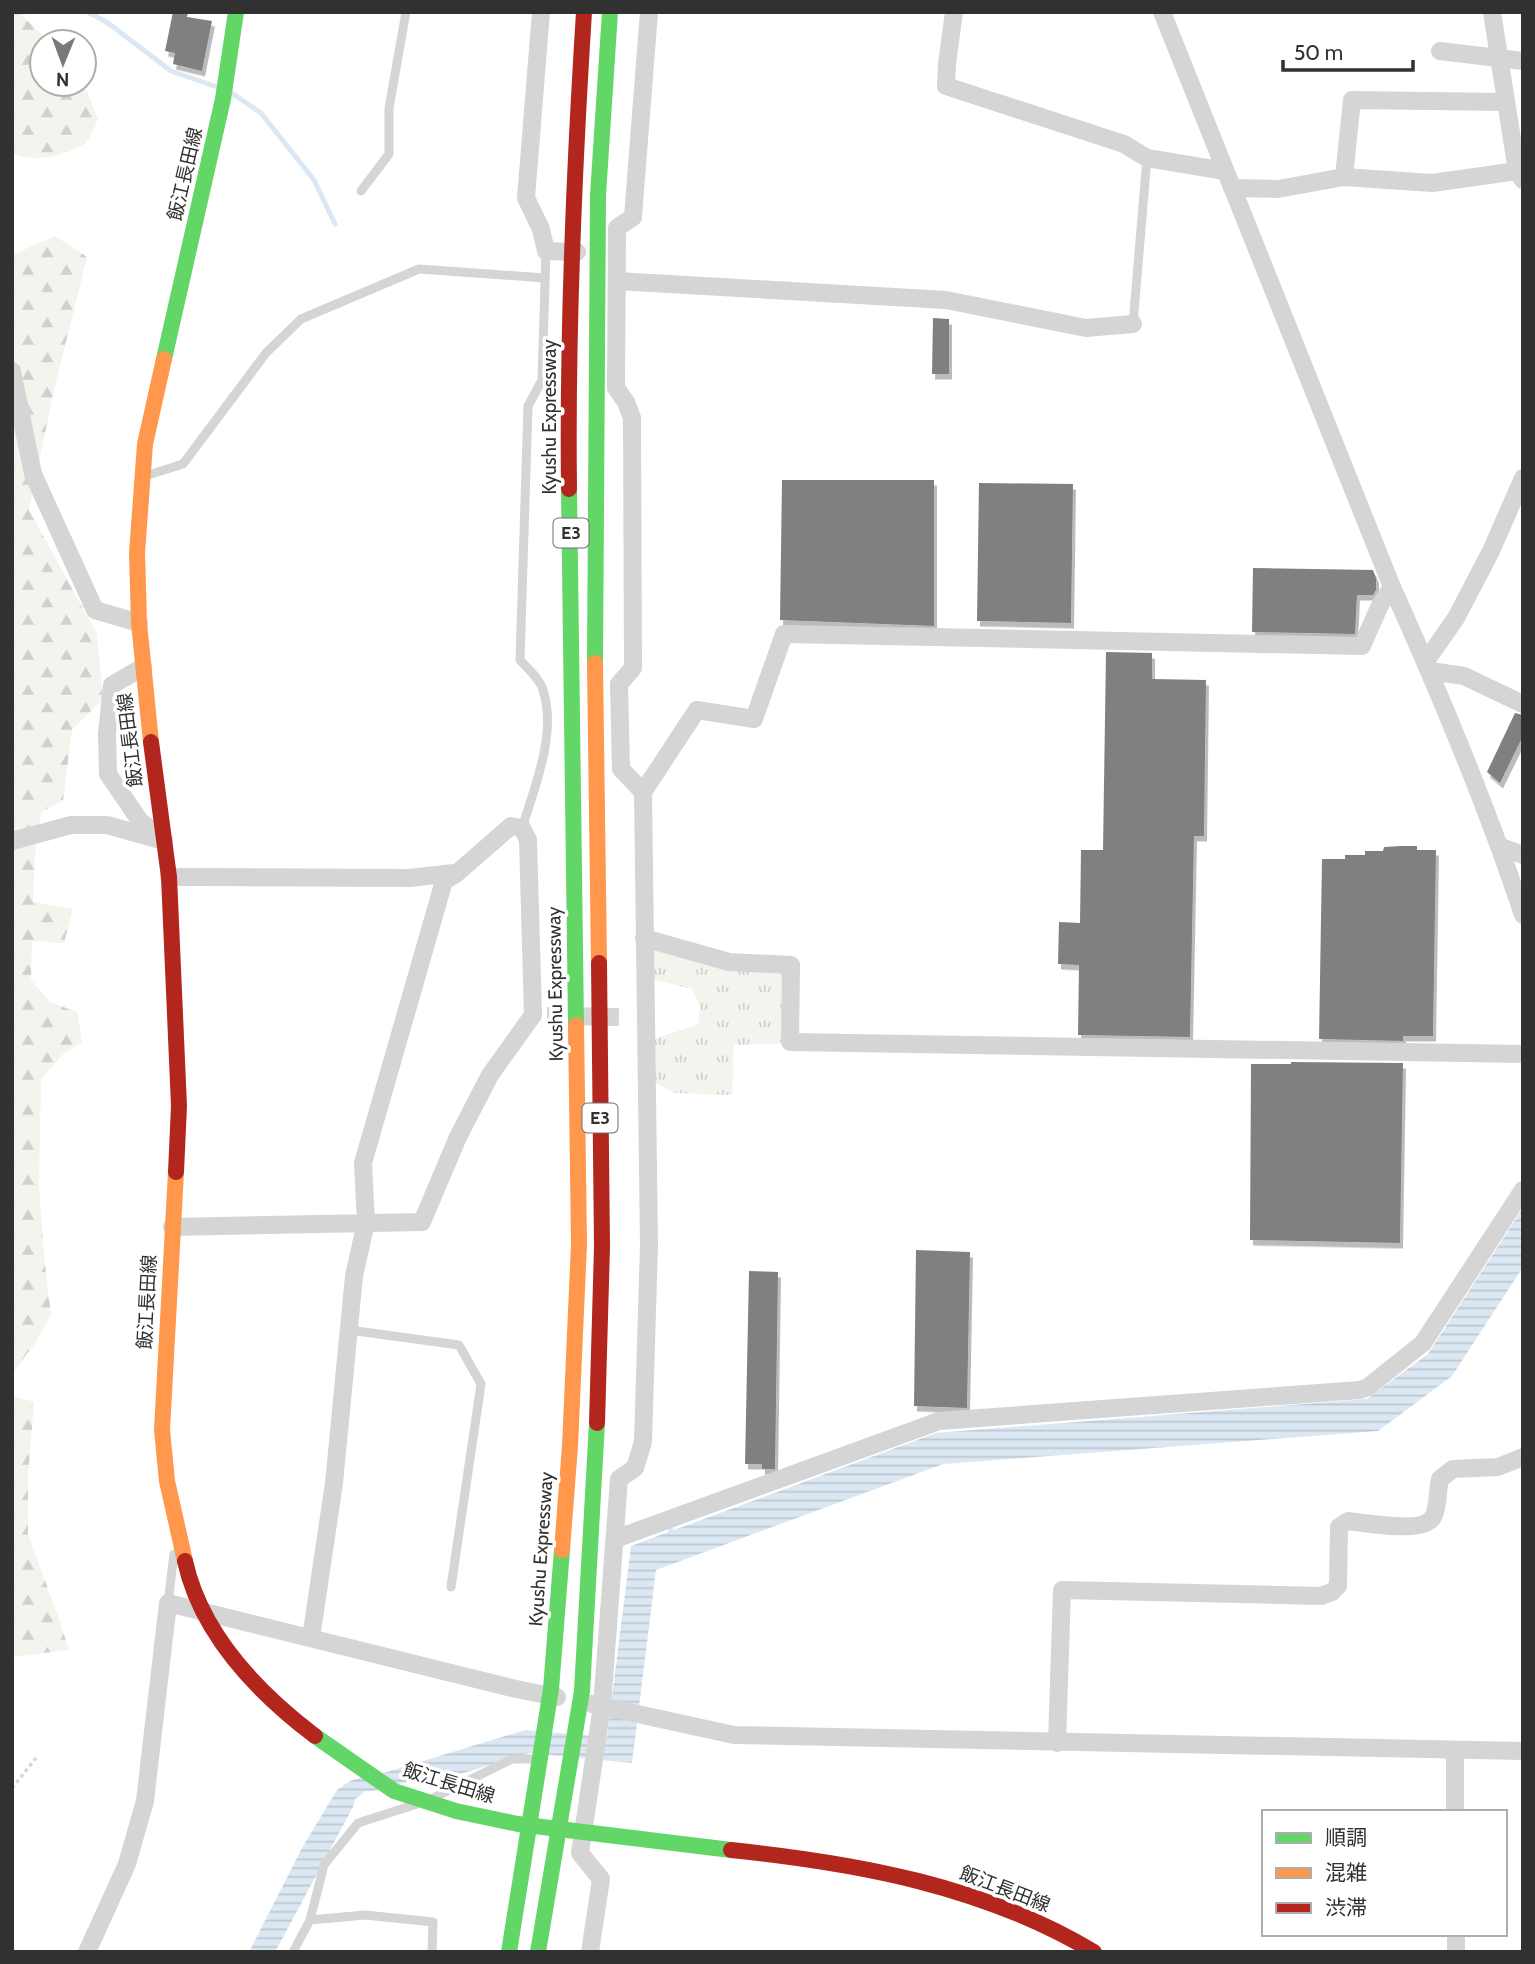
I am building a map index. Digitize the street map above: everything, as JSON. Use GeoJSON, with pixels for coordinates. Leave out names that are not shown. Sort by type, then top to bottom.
{"type":"FeatureCollection","features":[{"type":"Feature","properties":{"kind":"main road","name":"飯江長田線"},"geometry":{"type":"LineString","coordinates":[[236,12],[223,99],[145,444],[137,553],[143,667],[169,877],[179,1106],[162,1430],[167,1480],[190,1585],[223,1647],[282,1711],[341,1756],[394,1791],[425,1802],[518,1824],[789,1856],[887,1872],[974,1897],[1069,1937],[1094,1952]]}},
{"type":"Feature","properties":{"kind":"main road","name":"Kyushu Expressway"},"geometry":{"type":"LineString","coordinates":[[509,1952],[551,1689],[570,1446],[579,1244],[569,406],[573,194],[584,12]]}},
{"type":"Feature","properties":{"kind":"main road","name":"E3"},"geometry":{"type":"LineString","coordinates":[[538,1952],[582,1691],[596,1451],[602,1247],[595,658],[598,195],[610,12]]}},
{"type":"Feature","properties":{"kind":"street"},"geometry":{"type":"LineString","coordinates":[[541,12],[526,198],[541,229],[546,251],[616,253]]}},
{"type":"Feature","properties":{"kind":"street"},"geometry":{"type":"LineString","coordinates":[[643,792],[621,769],[619,684],[633,668],[632,418],[626,402],[616,388],[616,253],[617,228],[633,217],[649,12]]}},
{"type":"Feature","properties":{"kind":"street"},"geometry":{"type":"LineString","coordinates":[[954,12],[946,86],[1124,144],[1147,158],[1225,171]]}},
{"type":"Feature","properties":{"kind":"street"},"geometry":{"type":"LineString","coordinates":[[1162,12],[1392,587],[1428,666],[1501,847],[1523,915]]}},
{"type":"Feature","properties":{"kind":"street"},"geometry":{"type":"LineString","coordinates":[[1232,188],[1278,188],[1344,177],[1432,183],[1520,176],[1492,12]]}},
{"type":"Feature","properties":{"kind":"street"},"geometry":{"type":"LineString","coordinates":[[1440,51],[1523,61]]}},
{"type":"Feature","properties":{"kind":"street"},"geometry":{"type":"LineString","coordinates":[[1344,177],[1352,100],[1506,102]]}},
{"type":"Feature","properties":{"kind":"street"},"geometry":{"type":"LineString","coordinates":[[617,281],[946,300],[1086,328],[1133,324]]}},
{"type":"Feature","properties":{"kind":"street"},"geometry":{"type":"LineString","coordinates":[[12,371],[33,474],[95,610],[139,623]]}},
{"type":"Feature","properties":{"kind":"street"},"geometry":{"type":"LineString","coordinates":[[1428,666],[1491,551],[1523,478]]}},
{"type":"Feature","properties":{"kind":"street"},"geometry":{"type":"LineString","coordinates":[[590,1952],[601,1879],[580,1853],[598,1735],[605,1707],[620,1479],[635,1468],[643,1442],[649,1245],[643,792],[696,710],[754,719],[784,635],[1362,646],[1380,605],[1392,587]]}},
{"type":"Feature","properties":{"kind":"street"},"geometry":{"type":"LineString","coordinates":[[1428,666],[1464,676],[1523,704]]}},
{"type":"Feature","properties":{"kind":"street"},"geometry":{"type":"LineString","coordinates":[[143,667],[112,685],[107,734],[108,774],[139,821],[164,841]]}},
{"type":"Feature","properties":{"kind":"street"},"geometry":{"type":"LineString","coordinates":[[12,841],[71,825],[107,825],[164,841]]}},
{"type":"Feature","properties":{"kind":"street"},"geometry":{"type":"LineString","coordinates":[[172,1227],[366,1222],[422,1222],[458,1137],[490,1075],[540,1015],[528,840],[522,828],[511,826],[444,881],[363,1163],[366,1222],[354,1276],[334,1483],[311,1638]]}},
{"type":"Feature","properties":{"kind":"street"},"geometry":{"type":"LineString","coordinates":[[1501,847],[1523,855]]}},
{"type":"Feature","properties":{"kind":"street"},"geometry":{"type":"LineString","coordinates":[[169,877],[409,878],[457,873]]}},
{"type":"Feature","properties":{"kind":"street"},"geometry":{"type":"LineString","coordinates":[[643,938],[729,962],[791,965],[790,1042],[1523,1055]]}},
{"type":"Feature","properties":{"kind":"street"},"geometry":{"type":"LineString","coordinates":[[626,1017],[645,1017]]}},
{"type":"Feature","properties":{"kind":"street"},"geometry":{"type":"LineString","coordinates":[[615,1539],[939,1421],[1360,1390],[1368,1387],[1423,1343],[1523,1189]]}},
{"type":"Feature","properties":{"kind":"street"},"geometry":{"type":"LineString","coordinates":[[1057,1743],[1062,1590],[1321,1596],[1332,1592],[1338,1586],[1339,1527],[1343,1523],[1348,1521],[1416,1527],[1429,1523],[1435,1515],[1440,1479],[1454,1469],[1499,1467],[1523,1457]]}},
{"type":"Feature","properties":{"kind":"street"},"geometry":{"type":"LineString","coordinates":[[87,1952],[127,1864],[145,1801],[168,1603],[516,1689],[734,1735],[1523,1751]]}},
{"type":"Feature","properties":{"kind":"street"},"geometry":{"type":"LineString","coordinates":[[1455,1750],[1455,1810]]}},
{"type":"Feature","properties":{"kind":"lane"},"geometry":{"type":"LineString","coordinates":[[361,191],[389,155],[389,108],[406,12]]}},
{"type":"Feature","properties":{"kind":"lane"},"geometry":{"type":"LineString","coordinates":[[1133,324],[1147,158]]}},
{"type":"Feature","properties":{"kind":"lane"},"geometry":{"type":"LineString","coordinates":[[522,828],[548,733],[543,688],[520,660],[528,406],[542,380],[546,251]]}},
{"type":"Feature","properties":{"kind":"lane"},"geometry":{"type":"LineString","coordinates":[[142,477],[183,464],[266,353],[301,320],[419,269],[545,278]]}},
{"type":"Feature","properties":{"kind":"lane"},"geometry":{"type":"LineString","coordinates":[[349,1330],[459,1345],[481,1384],[451,1587]]}},
{"type":"Feature","properties":{"kind":"lane"},"geometry":{"type":"LineString","coordinates":[[168,1603],[177,1531]]}},
{"type":"Feature","properties":{"kind":"lane"},"geometry":{"type":"LineString","coordinates":[[293,1952],[310,1920],[324,1865],[358,1823],[425,1802],[512,1759],[594,1761]]}},
{"type":"Feature","properties":{"kind":"lane"},"geometry":{"type":"LineString","coordinates":[[310,1920],[365,1914],[433,1922],[432,1952]]}},
{"type":"Feature","properties":{"kind":"path"},"geometry":{"type":"LineString","coordinates":[[12,1788],[36,1758]]}},
{"type":"Feature","properties":{"kind":"green space"},"geometry":{"type":"Polygon","coordinates":[[[12,12],[18,12],[35,28],[28,28],[28,98],[90,98],[98,119],[85,143],[70,151],[38,158],[12,153],[12,12]]]}},
{"type":"Feature","properties":{"kind":"green space"},"geometry":{"type":"Polygon","coordinates":[[[55,236],[87,257],[54,390],[29,510],[97,634],[103,699],[72,730],[63,801],[41,812],[35,855],[33,902],[73,909],[64,943],[32,941],[31,980],[50,1002],[77,1012],[82,1042],[62,1055],[41,1080],[39,1186],[51,1315],[12,1374],[12,255],[55,236]]]}},
{"type":"Feature","properties":{"kind":"green space"},"geometry":{"type":"Polygon","coordinates":[[[651,949],[783,968],[781,1044],[734,1045],[732,1095],[674,1093],[654,1082],[654,1039],[699,1024],[700,1007],[692,989],[652,979],[651,949]]]}},
{"type":"Feature","properties":{"kind":"green space"},"geometry":{"type":"Polygon","coordinates":[[[12,1396],[34,1402],[28,1477],[28,1534],[69,1650],[12,1657],[12,1396]]]}},
{"type":"Feature","properties":{"kind":"shaded area"},"geometry":{"type":"Polygon","coordinates":[[[1523,1208],[1523,1267],[1452,1376],[1378,1431],[943,1464],[656,1570],[632,1763],[530,1753],[420,1786],[418,1779],[366,1791],[355,1799],[275,1952],[249,1952],[302,1848],[337,1790],[350,1781],[525,1730],[607,1737],[631,1546],[668,1532],[672,1527],[674,1530],[936,1433],[1367,1399],[1428,1354],[1523,1208]]]}},
{"type":"Feature","properties":{"kind":"building"},"geometry":{"type":"Polygon","coordinates":[[[173,12],[188,12],[187,17],[212,21],[202,71],[173,64],[175,53],[165,51],[173,12]]]}},
{"type":"Feature","properties":{"kind":"building"},"geometry":{"type":"Polygon","coordinates":[[[933,318],[949,319],[949,374],[932,374],[933,318]]]}},
{"type":"Feature","properties":{"kind":"building"},"geometry":{"type":"Polygon","coordinates":[[[782,480],[934,480],[934,626],[780,620],[782,480]]]}},
{"type":"Feature","properties":{"kind":"building"},"geometry":{"type":"Polygon","coordinates":[[[979,483],[1073,484],[1071,623],[977,621],[979,483]]]}},
{"type":"Feature","properties":{"kind":"building"},"geometry":{"type":"Polygon","coordinates":[[[1253,568],[1373,570],[1376,590],[1373,595],[1357,595],[1355,634],[1252,632],[1253,568]]]}},
{"type":"Feature","properties":{"kind":"building"},"geometry":{"type":"Polygon","coordinates":[[[1106,652],[1152,653],[1152,679],[1206,680],[1204,836],[1194,836],[1190,1037],[1078,1035],[1079,965],[1058,964],[1059,922],[1080,923],[1081,850],[1103,850],[1106,652]]]}},
{"type":"Feature","properties":{"kind":"building"},"geometry":{"type":"Polygon","coordinates":[[[1515,713],[1523,715],[1523,736],[1500,783],[1487,772],[1515,713]]]}},
{"type":"Feature","properties":{"kind":"building"},"geometry":{"type":"Polygon","coordinates":[[[1417,846],[1417,850],[1436,850],[1433,1036],[1403,1036],[1403,1041],[1319,1039],[1322,859],[1345,859],[1345,855],[1365,855],[1365,851],[1383,851],[1384,847],[1417,846]]]}},
{"type":"Feature","properties":{"kind":"building"},"geometry":{"type":"Polygon","coordinates":[[[1403,1063],[1400,1243],[1250,1240],[1251,1064],[1403,1063]]]}},
{"type":"Feature","properties":{"kind":"building"},"geometry":{"type":"Polygon","coordinates":[[[916,1250],[970,1252],[967,1408],[914,1406],[916,1250]]]}},
{"type":"Feature","properties":{"kind":"building"},"geometry":{"type":"Polygon","coordinates":[[[749,1271],[778,1272],[775,1469],[762,1469],[762,1464],[745,1464],[749,1271]]]}},
{"type":"Feature","properties":{"kind":"waterway"},"geometry":{"type":"LineString","coordinates":[[12,13],[25,12]]}},
{"type":"Feature","properties":{"kind":"waterway"},"geometry":{"type":"LineString","coordinates":[[88,12],[108,23],[171,71],[217,87]]}},
{"type":"Feature","properties":{"kind":"waterway"},"geometry":{"type":"LineString","coordinates":[[230,92],[261,113],[314,180],[335,224]]}},
{"type":"Feature","properties":{"kind":"tunnel"},"geometry":{"type":"LineString","coordinates":[[547,1016],[626,1017]]}},
{"type":"Feature","properties":{"kind":"traffic: fast"},"geometry":{"type":"LineString","coordinates":[[164,359],[223,99],[236,12]]}},
{"type":"Feature","properties":{"kind":"traffic: fast"},"geometry":{"type":"LineString","coordinates":[[595,663],[598,195],[610,12]]}},
{"type":"Feature","properties":{"kind":"traffic: fast"},"geometry":{"type":"LineString","coordinates":[[569,489],[576,1025]]}},
{"type":"Feature","properties":{"kind":"traffic: fast"},"geometry":{"type":"LineString","coordinates":[[538,1952],[582,1691],[597,1423]]}},
{"type":"Feature","properties":{"kind":"traffic: fast"},"geometry":{"type":"LineString","coordinates":[[509,1952],[551,1689],[562,1550]]}},
{"type":"Feature","properties":{"kind":"traffic: fast"},"geometry":{"type":"LineString","coordinates":[[315,1736],[394,1791],[456,1811],[518,1824],[731,1850]]}},
{"type":"Feature","properties":{"kind":"traffic: slow"},"geometry":{"type":"LineString","coordinates":[[151,742],[139,623],[137,553],[145,444],[164,359]]}},
{"type":"Feature","properties":{"kind":"traffic: slow"},"geometry":{"type":"LineString","coordinates":[[595,663],[599,963]]}},
{"type":"Feature","properties":{"kind":"traffic: slow"},"geometry":{"type":"LineString","coordinates":[[562,1550],[570,1446],[579,1244],[576,1025]]}},
{"type":"Feature","properties":{"kind":"traffic: slow"},"geometry":{"type":"LineString","coordinates":[[176,1172],[162,1430],[167,1481],[185,1561]]}},
{"type":"Feature","properties":{"kind":"traffic: jam"},"geometry":{"type":"LineString","coordinates":[[569,489],[572,250],[584,12]]}},
{"type":"Feature","properties":{"kind":"traffic: jam"},"geometry":{"type":"LineString","coordinates":[[151,742],[169,877],[179,1106],[176,1172]]}},
{"type":"Feature","properties":{"kind":"traffic: jam"},"geometry":{"type":"LineString","coordinates":[[597,1423],[602,1247],[599,963]]}},
{"type":"Feature","properties":{"kind":"traffic: jam"},"geometry":{"type":"LineString","coordinates":[[185,1561],[204,1613],[234,1659],[272,1700],[315,1736]]}},
{"type":"Feature","properties":{"kind":"traffic: jam"},"geometry":{"type":"LineString","coordinates":[[731,1850],[825,1862],[918,1881],[1009,1910],[1094,1952]]}}]}
